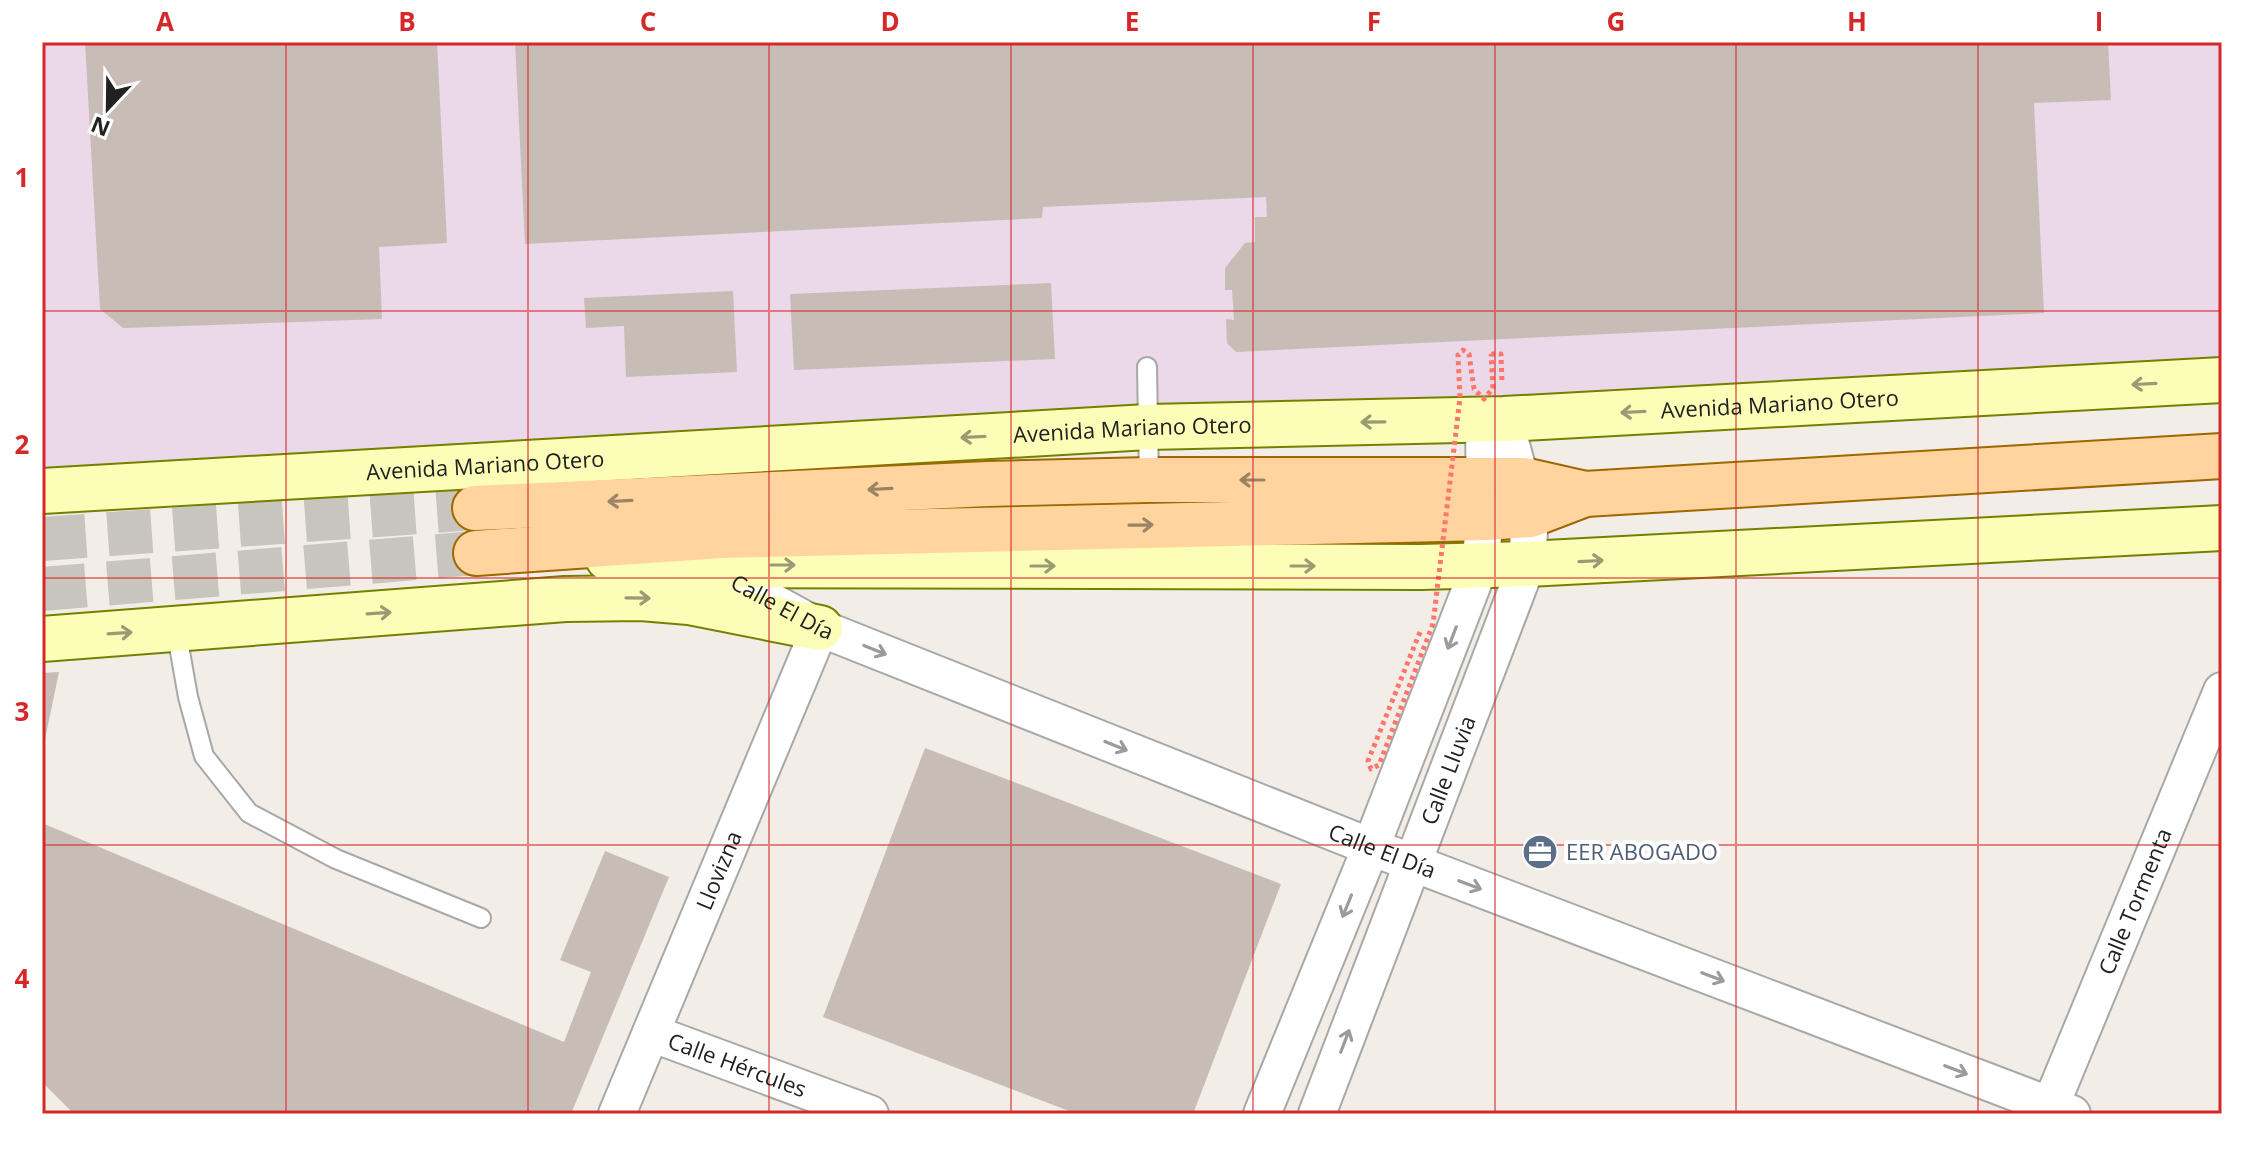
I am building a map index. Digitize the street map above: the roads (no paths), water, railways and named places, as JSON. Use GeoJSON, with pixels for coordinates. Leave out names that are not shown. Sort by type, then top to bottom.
{"type":"FeatureCollection","features":[{"type":"Feature","properties":{"kind":"main road","name":"Avenida Mariano Otero"},"geometry":{"type":"LineString","coordinates":[[42,491],[1148,427],[1494,419],[2222,380]]}},
{"type":"Feature","properties":{"kind":"main road","name":"Avenida Mariano Otero"},"geometry":{"type":"LineString","coordinates":[[2222,456],[1585,494],[721,536],[493,552],[705,565],[1480,565],[2222,528]]}},
{"type":"Feature","properties":{"kind":"main road","name":"Avenida Mariano Otero"},"geometry":{"type":"LineString","coordinates":[[475,508],[1149,480],[1505,498]]}},
{"type":"Feature","properties":{"kind":"main road"},"geometry":{"type":"LineString","coordinates":[[42,639],[565,599],[641,598],[689,602],[820,628]]}},
{"type":"Feature","properties":{"kind":"street","name":"Calle Lluvia"},"geometry":{"type":"LineString","coordinates":[[1317,1114],[1527,564],[1505,498],[1494,419]]}},
{"type":"Feature","properties":{"kind":"street","name":"Calle Lluvia"},"geometry":{"type":"LineString","coordinates":[[1262,1114],[1371,847],[1505,498]]}},
{"type":"Feature","properties":{"kind":"street","name":"Calle El Día"},"geometry":{"type":"LineString","coordinates":[[705,565],[820,628],[1414,864],[2056,1111]]}},
{"type":"Feature","properties":{"kind":"street","name":"Llovizna"},"geometry":{"type":"LineString","coordinates":[[617,1114],[820,628]]}},
{"type":"Feature","properties":{"kind":"street","name":"Calle Tormenta"},"geometry":{"type":"LineString","coordinates":[[2056,1111],[2213,735],[2222,691]]}},
{"type":"Feature","properties":{"kind":"street","name":"Calle Hércules"},"geometry":{"type":"LineString","coordinates":[[651,1033],[870,1114]]}},
{"type":"Feature","properties":{"kind":"lane"},"geometry":{"type":"LineString","coordinates":[[1147,367],[1149,480]]}},
{"type":"Feature","properties":{"kind":"lane"},"geometry":{"type":"LineString","coordinates":[[176,629],[188,697],[204,756],[249,813],[336,859],[481,918]]}},
{"type":"Feature","properties":{"kind":"tunnel"},"geometry":{"type":"LineString","coordinates":[[42,539],[475,508]]}},
{"type":"Feature","properties":{"kind":"tunnel"},"geometry":{"type":"LineString","coordinates":[[42,589],[476,553]]}},
{"type":"Feature","properties":{"kind":"place","name":"EER ABOGADO"},"geometry":{"type":"Point","coordinates":[1540,852]}}]}
